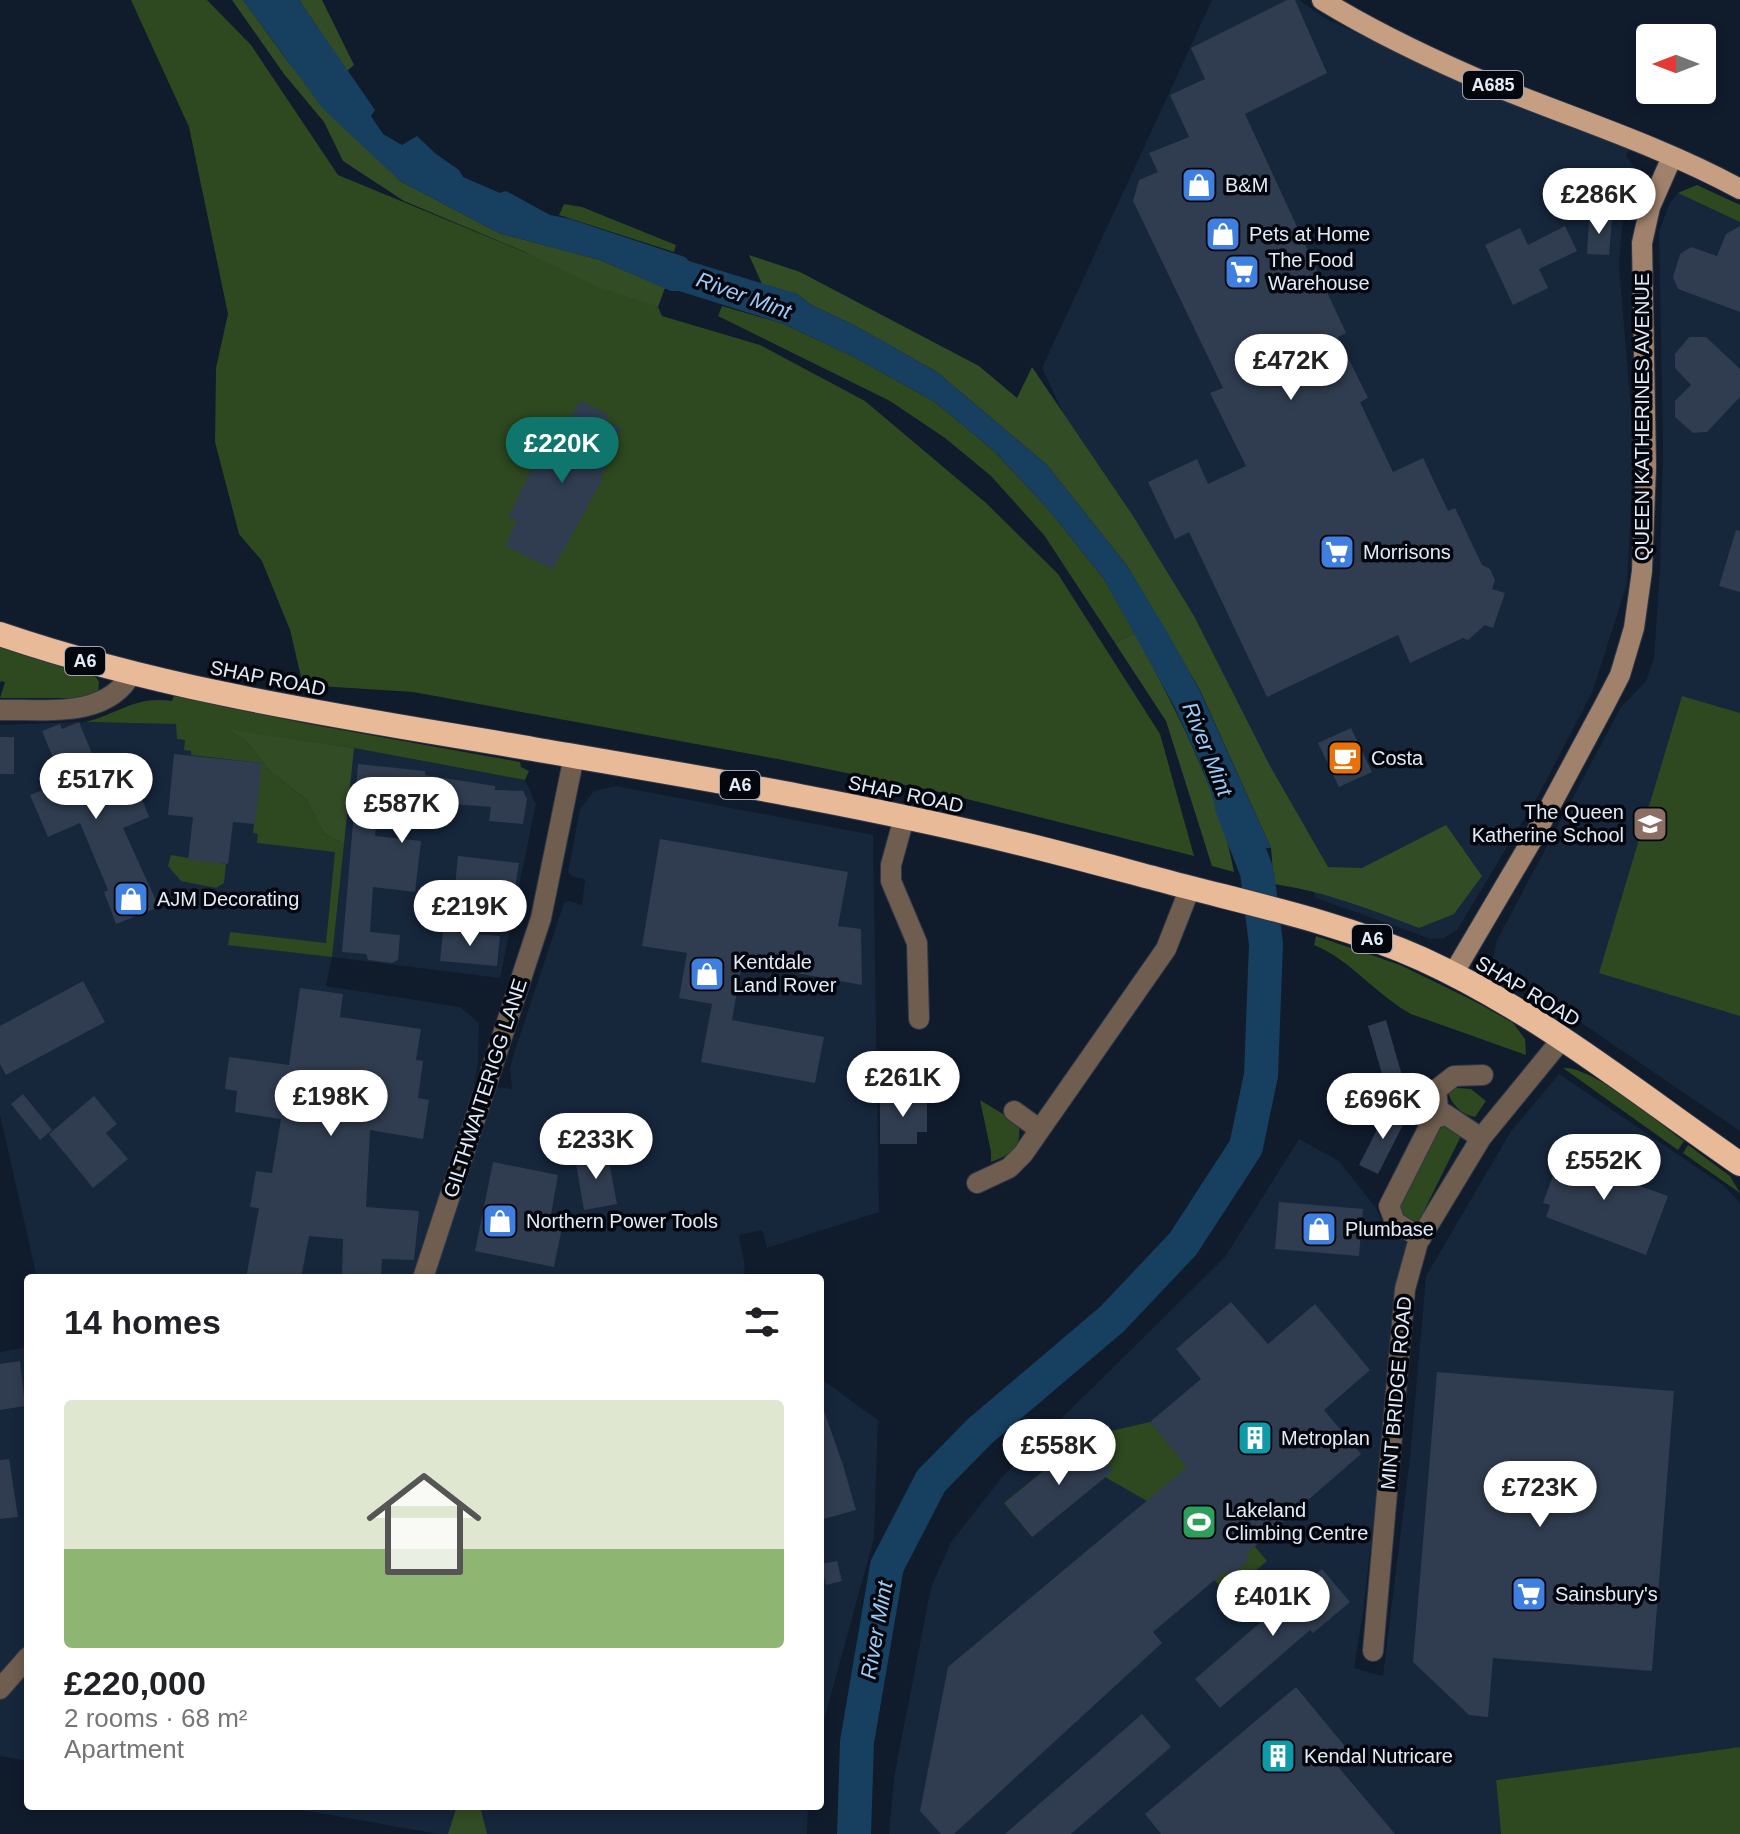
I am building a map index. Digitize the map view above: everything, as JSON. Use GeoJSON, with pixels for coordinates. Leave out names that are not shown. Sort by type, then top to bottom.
{"type":"FeatureCollection","features":[{"type":"Feature","properties":{"kind":"highway","name":"SHAP ROAD"},"geometry":{"type":"LineString","coordinates":[[0,634],[131,674],[277,705],[574,756],[904,818],[1024,844],[1286,913],[1373,940],[1453,974],[1504,1001],[1740,1164]]}},
{"type":"Feature","properties":{"kind":"main road","name":"A685"},"geometry":{"type":"LineString","coordinates":[[1322,0],[1424,55],[1672,157],[1740,189]]}},
{"type":"Feature","properties":{"kind":"street","name":"QUEEN KATHERINES AVENUE"},"geometry":{"type":"LineString","coordinates":[[1453,974],[1532,840],[1605,704],[1620,675],[1634,628],[1642,571],[1646,466],[1642,243],[1650,207],[1672,157]]}},
{"type":"Feature","properties":{"kind":"street"},"geometry":{"type":"LineString","coordinates":[[0,710],[96,705],[127,683],[131,674]]}},
{"type":"Feature","properties":{"kind":"street","name":"GILTHWAITERIGG LANE"},"geometry":{"type":"LineString","coordinates":[[424,1274],[541,918],[574,756]]}},
{"type":"Feature","properties":{"kind":"street"},"geometry":{"type":"LineString","coordinates":[[904,818],[891,865],[891,881],[917,943],[919,1019]]}},
{"type":"Feature","properties":{"kind":"street"},"geometry":{"type":"LineString","coordinates":[[977,1183],[1009,1168],[1023,1154],[1166,949],[1190,888]]}},
{"type":"Feature","properties":{"kind":"street","name":"MINT BRIDGE ROAD"},"geometry":{"type":"LineString","coordinates":[[1373,1651],[1405,1289],[1421,1238],[1481,1138],[1562,1039]]}},
{"type":"Feature","properties":{"kind":"street"},"geometry":{"type":"LineString","coordinates":[[1439,1117],[1436,1090],[1454,1076],[1483,1075]]}},
{"type":"Feature","properties":{"kind":"street"},"geometry":{"type":"LineString","coordinates":[[1014,1111],[1039,1129]]}},
{"type":"Feature","properties":{"kind":"street"},"geometry":{"type":"LineString","coordinates":[[1421,1238],[1395,1222],[1389,1206],[1433,1119],[1445,1114],[1481,1138]]}},
{"type":"Feature","properties":{"kind":"street"},"geometry":{"type":"LineString","coordinates":[[0,1689],[24,1662]]}},
{"type":"Feature","properties":{"kind":"shaded area"},"geometry":{"type":"Polygon","coordinates":[[[1212,0],[1299,0],[1325,18],[1445,75],[1629,150],[1626,155],[1637,173],[1622,226],[1619,266],[1634,444],[1627,584],[1592,693],[1538,796],[1457,930],[1444,938],[1431,939],[1316,898],[1282,824],[1072,432],[1042,368],[1212,0]]]}},
{"type":"Feature","properties":{"kind":"shaded area","name":"The Queen Katherine School"},"geometry":{"type":"Polygon","coordinates":[[[1697,185],[1740,205],[1740,1131],[1496,965],[1493,958],[1497,940],[1621,707],[1646,681],[1654,658],[1663,446],[1659,232],[1670,202],[1678,193],[1697,185]]]}},
{"type":"Feature","properties":{"kind":"shaded area"},"geometry":{"type":"Polygon","coordinates":[[[79,722],[194,724],[354,748],[525,780],[536,804],[500,978],[332,957],[326,986],[460,1007],[479,1023],[474,1084],[512,1089],[510,1069],[513,1056],[564,903],[569,901],[582,905],[585,879],[573,877],[568,872],[580,809],[594,791],[616,786],[873,835],[879,1212],[767,1248],[762,1230],[739,1235],[744,1274],[36,1274],[0,1115],[0,725],[79,722]]]}},
{"type":"Feature","properties":{"kind":"shaded area"},"geometry":{"type":"Polygon","coordinates":[[[1559,1074],[1723,1185],[1740,1203],[1740,1747],[1496,1780],[1501,1834],[889,1834],[894,1777],[931,1587],[951,1542],[1003,1476],[1225,1257],[1299,1139],[1339,1161],[1376,1208],[1383,1224],[1407,1238],[1354,1668],[1383,1676],[1410,1457],[1426,1276],[1511,1131],[1559,1074]]]}},
{"type":"Feature","properties":{"kind":"shaded area"},"geometry":{"type":"Polygon","coordinates":[[[24,1348],[24,1760],[0,1756],[0,1352],[24,1348]]]}},
{"type":"Feature","properties":{"kind":"shaded area"},"geometry":{"type":"Polygon","coordinates":[[[824,1381],[878,1420],[874,1538],[824,1720],[824,1381]]]}},
{"type":"Feature","properties":{"kind":"shaded area"},"geometry":{"type":"Polygon","coordinates":[[[303,1810],[808,1810],[807,1834],[438,1834],[303,1810]]]}},
{"type":"Feature","properties":{"kind":"green space"},"geometry":{"type":"Polygon","coordinates":[[[131,0],[207,0],[251,45],[338,175],[658,307],[662,316],[760,345],[865,401],[986,503],[1058,574],[1160,734],[1194,856],[935,791],[783,760],[413,692],[303,685],[290,630],[262,561],[239,534],[215,442],[216,368],[228,314],[189,127],[131,0]]]}},
{"type":"Feature","properties":{"kind":"green space"},"geometry":{"type":"Polygon","coordinates":[[[232,0],[243,0],[289,63],[400,181],[499,233],[600,260],[665,288],[658,307],[596,286],[404,201],[343,161],[324,122],[284,74],[232,0]]]}},
{"type":"Feature","properties":{"kind":"green space"},"geometry":{"type":"Polygon","coordinates":[[[299,0],[322,0],[354,65],[347,71],[299,0]]]}},
{"type":"Feature","properties":{"kind":"green space"},"geometry":{"type":"Polygon","coordinates":[[[1697,185],[1740,205],[1740,222],[1678,193],[1697,185]]]}},
{"type":"Feature","properties":{"kind":"green space"},"geometry":{"type":"Polygon","coordinates":[[[564,204],[582,207],[676,245],[674,252],[559,215],[564,204]]]}},
{"type":"Feature","properties":{"kind":"green space"},"geometry":{"type":"Polygon","coordinates":[[[749,255],[800,272],[979,366],[1017,398],[1032,367],[1133,516],[1194,616],[1270,766],[1328,867],[1362,868],[1446,825],[1482,876],[1454,914],[1419,928],[1329,896],[1274,884],[1271,848],[1200,690],[1128,567],[1047,465],[937,372],[852,324],[813,306],[797,294],[762,284],[749,255]]]}},
{"type":"Feature","properties":{"kind":"green space"},"geometry":{"type":"Polygon","coordinates":[[[722,306],[784,324],[854,357],[935,402],[995,452],[1049,510],[1104,579],[1135,633],[1115,643],[1044,535],[991,476],[945,438],[890,401],[718,316],[722,306]]]}},
{"type":"Feature","properties":{"kind":"green space"},"geometry":{"type":"Polygon","coordinates":[[[1135,633],[1180,720],[1206,779],[1227,840],[1234,872],[1212,866],[1166,721],[1115,643],[1135,633]]]}},
{"type":"Feature","properties":{"kind":"green space"},"geometry":{"type":"Polygon","coordinates":[[[0,646],[96,677],[99,682],[98,695],[93,698],[0,698],[5,682],[0,683],[0,646]]]}},
{"type":"Feature","properties":{"kind":"green space"},"geometry":{"type":"Polygon","coordinates":[[[174,695],[303,723],[520,762],[521,767],[529,771],[525,780],[354,748],[230,730],[247,742],[271,772],[307,800],[324,833],[344,844],[332,957],[228,945],[230,932],[326,943],[335,852],[257,843],[258,834],[253,833],[261,763],[191,755],[191,751],[184,750],[185,740],[177,739],[176,724],[86,722],[137,703],[172,701],[174,695]]]}},
{"type":"Feature","properties":{"kind":"green space"},"geometry":{"type":"Polygon","coordinates":[[[1682,696],[1740,713],[1740,1016],[1599,973],[1682,696]]]}},
{"type":"Feature","properties":{"kind":"green space"},"geometry":{"type":"Polygon","coordinates":[[[228,729],[354,748],[344,844],[324,833],[307,800],[271,772],[247,742],[228,729]]]}},
{"type":"Feature","properties":{"kind":"green space"},"geometry":{"type":"Polygon","coordinates":[[[171,855],[226,864],[224,883],[216,888],[181,881],[168,866],[171,855]]]}},
{"type":"Feature","properties":{"kind":"green space"},"geometry":{"type":"Polygon","coordinates":[[[1316,936],[1400,965],[1476,1002],[1513,1023],[1525,1039],[1526,1055],[1411,1014],[1340,959],[1314,945],[1316,936]]]}},
{"type":"Feature","properties":{"kind":"green space"},"geometry":{"type":"Polygon","coordinates":[[[1563,1068],[1576,1070],[1607,1085],[1684,1141],[1678,1150],[1563,1068]]]}},
{"type":"Feature","properties":{"kind":"green space"},"geometry":{"type":"Polygon","coordinates":[[[1456,1088],[1471,1089],[1486,1101],[1475,1117],[1462,1111],[1452,1101],[1448,1092],[1456,1088]]]}},
{"type":"Feature","properties":{"kind":"green space"},"geometry":{"type":"Polygon","coordinates":[[[980,1100],[1019,1128],[1016,1146],[991,1162],[991,1152],[980,1100]]]}},
{"type":"Feature","properties":{"kind":"green space"},"geometry":{"type":"Polygon","coordinates":[[[1444,1125],[1462,1134],[1418,1223],[1401,1217],[1397,1208],[1444,1125]]]}},
{"type":"Feature","properties":{"kind":"green space"},"geometry":{"type":"Polygon","coordinates":[[[1688,1145],[1730,1176],[1740,1193],[1683,1153],[1688,1145]]]}},
{"type":"Feature","properties":{"kind":"green space","name":"Lakeland Climbing Centre"},"geometry":{"type":"Polygon","coordinates":[[[1150,1422],[1267,1561],[1227,1595],[1147,1501],[1105,1477],[1032,1537],[1004,1503],[1085,1437],[1150,1422]]]}},
{"type":"Feature","properties":{"kind":"green space"},"geometry":{"type":"Polygon","coordinates":[[[1740,1747],[1740,1834],[1501,1834],[1496,1780],[1740,1747]]]}},
{"type":"Feature","properties":{"kind":"green space"},"geometry":{"type":"Polygon","coordinates":[[[456,1810],[481,1810],[487,1834],[448,1834],[456,1810]]]}},
{"type":"Feature","properties":{"kind":"water"},"geometry":{"type":"Polygon","coordinates":[[[243,0],[299,0],[375,110],[371,116],[383,134],[402,145],[417,136],[459,170],[463,177],[500,193],[506,191],[550,215],[797,294],[813,306],[852,324],[937,372],[1047,465],[1128,567],[1200,691],[1271,848],[1230,850],[1203,769],[1174,706],[1104,579],[1049,510],[995,452],[935,402],[854,357],[784,324],[671,291],[600,260],[499,233],[400,181],[323,109],[243,0]]]}},
{"type":"Feature","properties":{"kind":"building"},"geometry":{"type":"Polygon","coordinates":[[[1287,0],[1295,0],[1327,73],[1245,114],[1346,333],[1338,337],[1368,398],[1360,402],[1393,472],[1423,458],[1448,511],[1455,508],[1482,565],[1490,569],[1495,580],[1492,589],[1505,593],[1493,628],[1485,625],[1468,640],[1463,638],[1410,663],[1398,635],[1267,697],[1189,532],[1175,539],[1148,482],[1197,459],[1208,484],[1246,466],[1210,393],[1223,388],[1133,201],[1139,180],[1158,172],[1149,153],[1189,137],[1170,95],[1205,79],[1191,48],[1287,0]]]}},
{"type":"Feature","properties":{"kind":"building"},"geometry":{"type":"Polygon","coordinates":[[[1589,218],[1612,219],[1609,255],[1587,254],[1589,218]]]}},
{"type":"Feature","properties":{"kind":"building"},"geometry":{"type":"Polygon","coordinates":[[[1565,226],[1577,251],[1539,269],[1548,288],[1513,305],[1485,245],[1520,228],[1528,245],[1565,226]]]}},
{"type":"Feature","properties":{"kind":"building"},"geometry":{"type":"Polygon","coordinates":[[[1740,226],[1740,312],[1678,289],[1673,277],[1680,254],[1691,247],[1717,256],[1726,234],[1740,226]]]}},
{"type":"Feature","properties":{"kind":"building"},"geometry":{"type":"Polygon","coordinates":[[[1689,337],[1706,337],[1740,369],[1740,397],[1707,432],[1693,433],[1675,417],[1675,401],[1691,385],[1675,368],[1675,354],[1689,337]]]}},
{"type":"Feature","properties":{"kind":"building"},"geometry":{"type":"Polygon","coordinates":[[[580,401],[609,415],[606,421],[621,428],[611,448],[614,449],[602,480],[553,569],[505,546],[517,521],[508,517],[556,420],[566,425],[580,401]]]}},
{"type":"Feature","properties":{"kind":"building"},"geometry":{"type":"Polygon","coordinates":[[[1736,530],[1740,531],[1740,592],[1719,586],[1736,530]]]}},
{"type":"Feature","properties":{"kind":"building"},"geometry":{"type":"Polygon","coordinates":[[[79,722],[113,804],[140,794],[149,817],[123,828],[159,907],[116,924],[104,892],[108,890],[80,823],[48,837],[30,795],[63,782],[42,731],[60,724],[62,729],[79,722]]]}},
{"type":"Feature","properties":{"kind":"building","name":"Costa"},"geometry":{"type":"Polygon","coordinates":[[[1351,728],[1372,772],[1339,787],[1318,743],[1351,728]]]}},
{"type":"Feature","properties":{"kind":"building"},"geometry":{"type":"Polygon","coordinates":[[[0,737],[14,737],[14,774],[0,774],[0,737]]]}},
{"type":"Feature","properties":{"kind":"building"},"geometry":{"type":"Polygon","coordinates":[[[174,754],[262,763],[255,824],[233,822],[228,864],[188,860],[193,817],[168,815],[174,754]]]}},
{"type":"Feature","properties":{"kind":"building"},"geometry":{"type":"Polygon","coordinates":[[[358,764],[425,771],[425,775],[495,786],[495,790],[523,791],[527,799],[523,824],[489,821],[491,807],[453,804],[452,817],[426,814],[428,796],[381,791],[375,836],[421,841],[415,892],[373,887],[370,932],[400,935],[398,960],[392,963],[368,960],[366,954],[342,952],[358,764]]]}},
{"type":"Feature","properties":{"kind":"building"},"geometry":{"type":"Polygon","coordinates":[[[660,839],[848,872],[838,926],[861,929],[862,985],[742,963],[732,1020],[824,1037],[815,1083],[701,1062],[712,1004],[679,998],[687,953],[642,946],[660,839]]]}},
{"type":"Feature","properties":{"kind":"building"},"geometry":{"type":"Polygon","coordinates":[[[458,856],[519,863],[508,932],[488,929],[493,890],[455,886],[458,856]]]}},
{"type":"Feature","properties":{"kind":"building"},"geometry":{"type":"Polygon","coordinates":[[[443,931],[500,936],[497,966],[440,961],[443,931]]]}},
{"type":"Feature","properties":{"kind":"building"},"geometry":{"type":"Polygon","coordinates":[[[83,981],[105,1022],[6,1075],[0,1064],[0,1026],[83,981]]]}},
{"type":"Feature","properties":{"kind":"building"},"geometry":{"type":"Polygon","coordinates":[[[300,988],[343,994],[340,1017],[421,1029],[416,1060],[423,1061],[418,1098],[429,1100],[423,1139],[370,1130],[366,1207],[419,1211],[414,1260],[382,1259],[381,1274],[342,1274],[343,1239],[309,1236],[302,1274],[247,1274],[259,1208],[250,1207],[256,1171],[272,1173],[281,1119],[235,1112],[237,1091],[225,1089],[229,1057],[289,1065],[300,988]]]}},
{"type":"Feature","properties":{"kind":"building"},"geometry":{"type":"Polygon","coordinates":[[[1386,1020],[1405,1086],[1387,1091],[1368,1026],[1386,1020]]]}},
{"type":"Feature","properties":{"kind":"building"},"geometry":{"type":"Polygon","coordinates":[[[23,1094],[52,1130],[40,1140],[11,1104],[23,1094]]]}},
{"type":"Feature","properties":{"kind":"building"},"geometry":{"type":"Polygon","coordinates":[[[94,1096],[117,1124],[106,1133],[128,1159],[93,1188],[49,1134],[94,1096]]]}},
{"type":"Feature","properties":{"kind":"building"},"geometry":{"type":"Polygon","coordinates":[[[927,1096],[927,1132],[917,1132],[917,1144],[880,1144],[880,1097],[927,1096]]]}},
{"type":"Feature","properties":{"kind":"building"},"geometry":{"type":"Polygon","coordinates":[[[1388,1108],[1407,1117],[1378,1174],[1359,1165],[1388,1108]]]}},
{"type":"Feature","properties":{"kind":"building"},"geometry":{"type":"Polygon","coordinates":[[[1563,1149],[1639,1178],[1637,1185],[1668,1196],[1646,1255],[1546,1217],[1550,1205],[1543,1203],[1563,1149]]]}},
{"type":"Feature","properties":{"kind":"building"},"geometry":{"type":"Polygon","coordinates":[[[607,1152],[617,1204],[584,1210],[575,1158],[607,1152]]]}},
{"type":"Feature","properties":{"kind":"building"},"geometry":{"type":"Polygon","coordinates":[[[493,1162],[558,1175],[550,1220],[563,1223],[554,1267],[475,1251],[493,1162]]]}},
{"type":"Feature","properties":{"kind":"building","name":"Plumbase"},"geometry":{"type":"Polygon","coordinates":[[[1279,1202],[1363,1209],[1359,1256],[1275,1249],[1279,1202]]]}},
{"type":"Feature","properties":{"kind":"building"},"geometry":{"type":"Polygon","coordinates":[[[1231,1302],[1268,1344],[1315,1304],[1370,1370],[1324,1410],[1361,1454],[1246,1554],[1250,1559],[1229,1577],[1224,1572],[1153,1632],[1162,1643],[954,1834],[941,1834],[920,1811],[948,1667],[1187,1467],[1150,1422],[1201,1379],[1176,1349],[1231,1302]]]}},
{"type":"Feature","properties":{"kind":"building"},"geometry":{"type":"Polygon","coordinates":[[[20,1361],[24,1406],[0,1410],[0,1364],[20,1361]]]}},
{"type":"Feature","properties":{"kind":"building","name":"Sainsbury's"},"geometry":{"type":"Polygon","coordinates":[[[1437,1372],[1674,1391],[1652,1671],[1493,1658],[1488,1717],[1469,1715],[1413,1662],[1437,1372]]]}},
{"type":"Feature","properties":{"kind":"building"},"geometry":{"type":"Polygon","coordinates":[[[824,1411],[843,1465],[856,1510],[824,1519],[824,1411]]]}},
{"type":"Feature","properties":{"kind":"building"},"geometry":{"type":"Polygon","coordinates":[[[1085,1437],[1113,1471],[1032,1537],[1005,1503],[1085,1437]]]}},
{"type":"Feature","properties":{"kind":"building"},"geometry":{"type":"Polygon","coordinates":[[[9,1459],[18,1517],[0,1519],[0,1460],[9,1459]]]}},
{"type":"Feature","properties":{"kind":"building"},"geometry":{"type":"Polygon","coordinates":[[[837,1561],[842,1581],[826,1585],[824,1563],[837,1561]]]}},
{"type":"Feature","properties":{"kind":"building"},"geometry":{"type":"Polygon","coordinates":[[[1322,1569],[1350,1602],[1313,1633],[1310,1630],[1220,1708],[1195,1679],[1322,1569]]]}},
{"type":"Feature","properties":{"kind":"building","name":"Kendal Nutricare"},"geometry":{"type":"Polygon","coordinates":[[[1296,1687],[1348,1750],[1334,1762],[1395,1834],[1161,1834],[1145,1814],[1296,1687]]]}},
{"type":"Feature","properties":{"kind":"building"},"geometry":{"type":"Polygon","coordinates":[[[1142,1714],[1171,1747],[1071,1834],[1005,1834],[1142,1714]]]}},
{"type":"Feature","properties":{"kind":"waterway","name":"River Mint"},"geometry":{"type":"LineString","coordinates":[[854,1834],[857,1742],[887,1566],[931,1481],[980,1431],[1112,1319],[1183,1244],[1246,1147],[1261,1075],[1266,944],[1257,872],[1232,807]]}},
{"type":"Feature","properties":{"kind":"place","name":"B&M"},"geometry":{"type":"Point","coordinates":[1199,185]}},
{"type":"Feature","properties":{"kind":"place","name":"Pets at Home"},"geometry":{"type":"Point","coordinates":[1223,234]}},
{"type":"Feature","properties":{"kind":"place","name":"The Food Warehouse"},"geometry":{"type":"Point","coordinates":[1242,272]}},
{"type":"Feature","properties":{"kind":"place","name":"Morrisons"},"geometry":{"type":"Point","coordinates":[1337,552]}},
{"type":"Feature","properties":{"kind":"place","name":"Costa"},"geometry":{"type":"Point","coordinates":[1345,758]}},
{"type":"Feature","properties":{"kind":"place","name":"The Queen Katherine School"},"geometry":{"type":"Point","coordinates":[1650,824]}},
{"type":"Feature","properties":{"kind":"place","name":"AJM Decorating"},"geometry":{"type":"Point","coordinates":[131,899]}},
{"type":"Feature","properties":{"kind":"place","name":"Kentdale Land Rover"},"geometry":{"type":"Point","coordinates":[707,974]}},
{"type":"Feature","properties":{"kind":"place","name":"Northern Power Tools"},"geometry":{"type":"Point","coordinates":[500,1221]}},
{"type":"Feature","properties":{"kind":"place","name":"Plumbase"},"geometry":{"type":"Point","coordinates":[1319,1229]}},
{"type":"Feature","properties":{"kind":"place","name":"Metroplan"},"geometry":{"type":"Point","coordinates":[1255,1438]}},
{"type":"Feature","properties":{"kind":"place","name":"Lakeland Climbing Centre"},"geometry":{"type":"Point","coordinates":[1199,1522]}},
{"type":"Feature","properties":{"kind":"place","name":"Sainsbury's"},"geometry":{"type":"Point","coordinates":[1529,1594]}},
{"type":"Feature","properties":{"kind":"place","name":"Kendal Nutricare"},"geometry":{"type":"Point","coordinates":[1278,1756]}}]}
